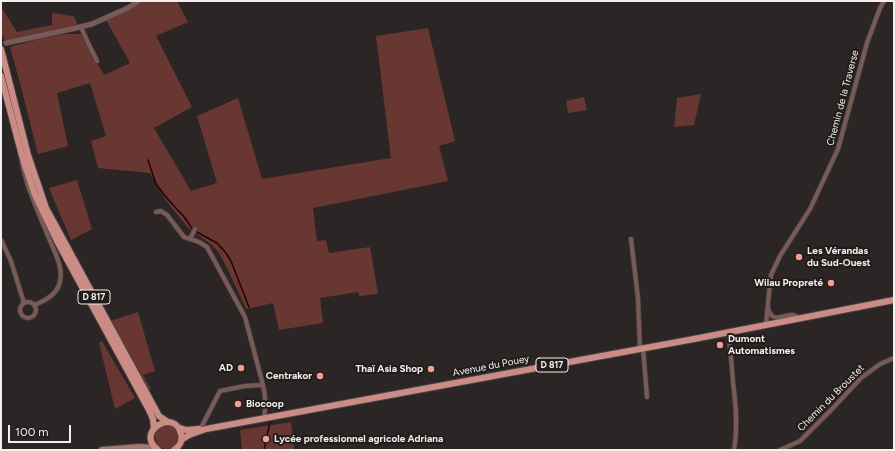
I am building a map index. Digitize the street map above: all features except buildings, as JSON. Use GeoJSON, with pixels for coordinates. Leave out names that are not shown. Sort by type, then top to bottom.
{"type":"FeatureCollection","features":[{"type":"Feature","properties":{"kind":"main road","name":"D 817"},"geometry":{"type":"LineString","coordinates":[[1,49],[28,155],[46,208],[159,416],[168,422]]}},
{"type":"Feature","properties":{"kind":"main road","name":"D 817"},"geometry":{"type":"LineString","coordinates":[[1,76],[22,156],[35,195],[57,241],[149,410],[153,418],[154,429]]}},
{"type":"Feature","properties":{"kind":"main road","name":"Avenue du Pouey"},"geometry":{"type":"LineString","coordinates":[[264,418],[642,349],[894,300]]}},
{"type":"Feature","properties":{"kind":"main road","name":"D 817"},"geometry":{"type":"LineString","coordinates":[[181,440],[189,435],[206,429],[264,418]]}},
{"type":"Feature","properties":{"kind":"main road"},"geometry":{"type":"LineString","coordinates":[[157,449],[153,445],[151,438],[154,429],[160,423],[168,422],[176,425],[181,432],[181,440],[177,449]]}},
{"type":"Feature","properties":{"kind":"main road","name":"D 817"},"geometry":{"type":"LineString","coordinates":[[179,428],[186,430],[199,428],[206,429]]}},
{"type":"Feature","properties":{"kind":"main road"},"geometry":{"type":"LineString","coordinates":[[139,447],[151,438]]}},
{"type":"Feature","properties":{"kind":"main road"},"geometry":{"type":"LineString","coordinates":[[102,450],[139,447],[157,449]]}},
{"type":"Feature","properties":{"kind":"street"},"geometry":{"type":"LineString","coordinates":[[6,43],[81,27],[128,8],[139,1]]}},
{"type":"Feature","properties":{"kind":"street","name":"Chemin de la Traverse"},"geometry":{"type":"LineString","coordinates":[[766,325],[771,275],[780,256],[810,209],[838,149],[867,43],[884,1]]}},
{"type":"Feature","properties":{"kind":"street"},"geometry":{"type":"LineString","coordinates":[[81,27],[88,45],[97,61]]}},
{"type":"Feature","properties":{"kind":"street"},"geometry":{"type":"LineString","coordinates":[[22,156],[22,167],[31,195],[55,254],[61,273],[60,284],[54,294],[34,306]]}},
{"type":"Feature","properties":{"kind":"street"},"geometry":{"type":"LineString","coordinates":[[156,212],[161,211],[167,215],[184,237],[199,242],[207,247],[245,318],[263,385],[266,405],[264,418]]}},
{"type":"Feature","properties":{"kind":"street"},"geometry":{"type":"LineString","coordinates":[[190,239],[195,230]]}},
{"type":"Feature","properties":{"kind":"street"},"geometry":{"type":"LineString","coordinates":[[631,239],[647,397]]}},
{"type":"Feature","properties":{"kind":"street"},"geometry":{"type":"LineString","coordinates":[[1,240],[11,261],[24,303]]}},
{"type":"Feature","properties":{"kind":"street"},"geometry":{"type":"LineString","coordinates":[[30,302],[34,306],[36,308],[35,314],[32,317],[27,318],[22,316],[20,307],[24,303],[30,302]]}},
{"type":"Feature","properties":{"kind":"street"},"geometry":{"type":"LineString","coordinates":[[768,307],[769,312],[778,318],[793,315],[799,318]]}},
{"type":"Feature","properties":{"kind":"street"},"geometry":{"type":"LineString","coordinates":[[728,332],[736,409],[734,450]]}},
{"type":"Feature","properties":{"kind":"street","name":"Chemin du Broustet"},"geometry":{"type":"LineString","coordinates":[[782,450],[800,441],[861,378],[880,364],[894,358]]}},
{"type":"Feature","properties":{"kind":"street"},"geometry":{"type":"LineString","coordinates":[[199,428],[203,424],[220,391],[245,386],[263,385]]}},
{"type":"Feature","properties":{"kind":"shaded area"},"geometry":{"type":"Polygon","coordinates":[[[134,1],[177,1],[188,22],[156,36],[192,107],[154,128],[191,191],[217,183],[197,116],[238,98],[262,179],[391,158],[376,36],[428,28],[455,141],[439,146],[448,181],[313,208],[317,241],[326,240],[329,253],[370,247],[378,294],[359,296],[358,292],[320,298],[323,323],[279,330],[273,303],[246,309],[219,253],[212,245],[188,228],[165,199],[150,173],[98,168],[91,141],[106,136],[90,83],[57,93],[68,146],[38,154],[10,47],[65,34],[81,34],[104,75],[130,63],[104,16],[112,14],[134,1]]]}},
{"type":"Feature","properties":{"kind":"shaded area"},"geometry":{"type":"Polygon","coordinates":[[[1,7],[17,32],[52,25],[52,13],[73,16],[77,24],[74,26],[5,41],[1,33],[1,7]]]}},
{"type":"Feature","properties":{"kind":"shaded area"},"geometry":{"type":"Polygon","coordinates":[[[701,94],[694,125],[674,127],[677,98],[701,94]]]}},
{"type":"Feature","properties":{"kind":"shaded area"},"geometry":{"type":"Polygon","coordinates":[[[584,97],[587,110],[568,113],[566,101],[584,97]]]}},
{"type":"Feature","properties":{"kind":"shaded area"},"geometry":{"type":"Polygon","coordinates":[[[77,180],[92,229],[71,240],[49,188],[77,180]]]}},
{"type":"Feature","properties":{"kind":"shaded area"},"geometry":{"type":"Polygon","coordinates":[[[138,312],[155,371],[143,375],[151,389],[149,390],[110,321],[138,312]]]}},
{"type":"Feature","properties":{"kind":"shaded area"},"geometry":{"type":"Polygon","coordinates":[[[102,341],[135,398],[115,409],[99,343],[102,341]]]}},
{"type":"Feature","properties":{"kind":"shaded area","name":"Lycée professionnel agricole Adriana"},"geometry":{"type":"Polygon","coordinates":[[[291,422],[294,450],[242,450],[240,430],[291,422]]]}},
{"type":"Feature","properties":{"kind":"shaded area"},"geometry":{"type":"Polygon","coordinates":[[[167,425],[175,429],[179,437],[175,445],[167,449],[159,445],[155,437],[159,429],[167,425]]]}},
{"type":"Feature","properties":{"kind":"waterway"},"geometry":{"type":"LineString","coordinates":[[148,160],[156,184],[185,218],[193,230],[217,243],[226,253],[231,261],[249,307]]}},
{"type":"Feature","properties":{"kind":"waterway"},"geometry":{"type":"LineString","coordinates":[[264,450],[270,422]]}},
{"type":"Feature","properties":{"kind":"place","name":"Les Vérandas du Sud-Ouest"},"geometry":{"type":"Point","coordinates":[799,257]}},
{"type":"Feature","properties":{"kind":"place","name":"Wilau Propreté"},"geometry":{"type":"Point","coordinates":[831,283]}},
{"type":"Feature","properties":{"kind":"place","name":"Dumont Automatismes"},"geometry":{"type":"Point","coordinates":[720,345]}},
{"type":"Feature","properties":{"kind":"place","name":"AD"},"geometry":{"type":"Point","coordinates":[241,368]}},
{"type":"Feature","properties":{"kind":"place","name":"Thaï Asia Shop"},"geometry":{"type":"Point","coordinates":[431,369]}},
{"type":"Feature","properties":{"kind":"place","name":"Centrakor"},"geometry":{"type":"Point","coordinates":[320,376]}},
{"type":"Feature","properties":{"kind":"place","name":"Biocoop"},"geometry":{"type":"Point","coordinates":[238,404]}},
{"type":"Feature","properties":{"kind":"place","name":"Lycée professionnel agricole Adriana"},"geometry":{"type":"Point","coordinates":[266,439]}}]}
